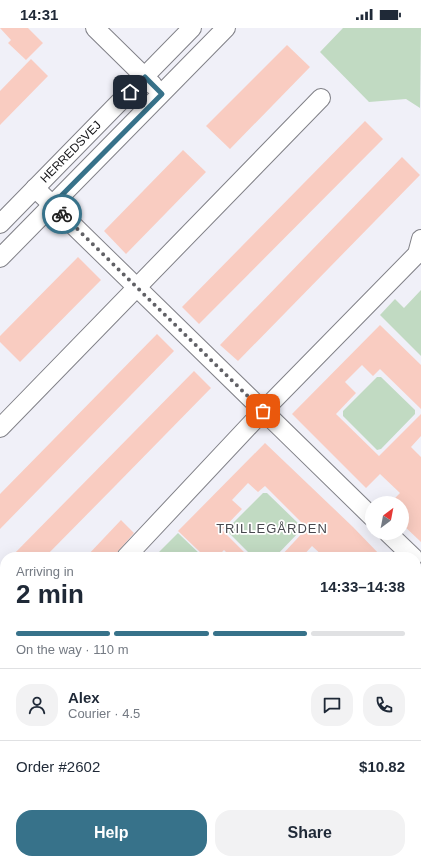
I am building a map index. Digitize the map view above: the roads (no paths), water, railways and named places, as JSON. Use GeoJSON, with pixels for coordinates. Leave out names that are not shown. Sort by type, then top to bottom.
{"type":"FeatureCollection","features":[{"type":"Feature","properties":{"kind":"street"},"geometry":{"type":"LineString","coordinates":[[95,28],[162,94]]}},
{"type":"Feature","properties":{"kind":"street","name":"HERREDSVEJ"},"geometry":{"type":"LineString","coordinates":[[0,224],[192,28]]}},
{"type":"Feature","properties":{"kind":"street","name":"HERREDSVEJ"},"geometry":{"type":"LineString","coordinates":[[0,258],[226,28]]}},
{"type":"Feature","properties":{"kind":"street"},"geometry":{"type":"LineString","coordinates":[[0,428],[321,98]]}},
{"type":"Feature","properties":{"kind":"street"},"geometry":{"type":"LineString","coordinates":[[35,188],[365,510]]}},
{"type":"Feature","properties":{"kind":"street"},"geometry":{"type":"LineString","coordinates":[[131,552],[263,411],[417,254],[421,239]]}},
{"type":"Feature","properties":{"kind":"street"},"geometry":{"type":"LineString","coordinates":[[395,540],[407,552]]}},
{"type":"Feature","properties":{"kind":"district","name":"TRILLEGÅRDEN"},"geometry":{"type":"Point","coordinates":[272,528]}}]}
